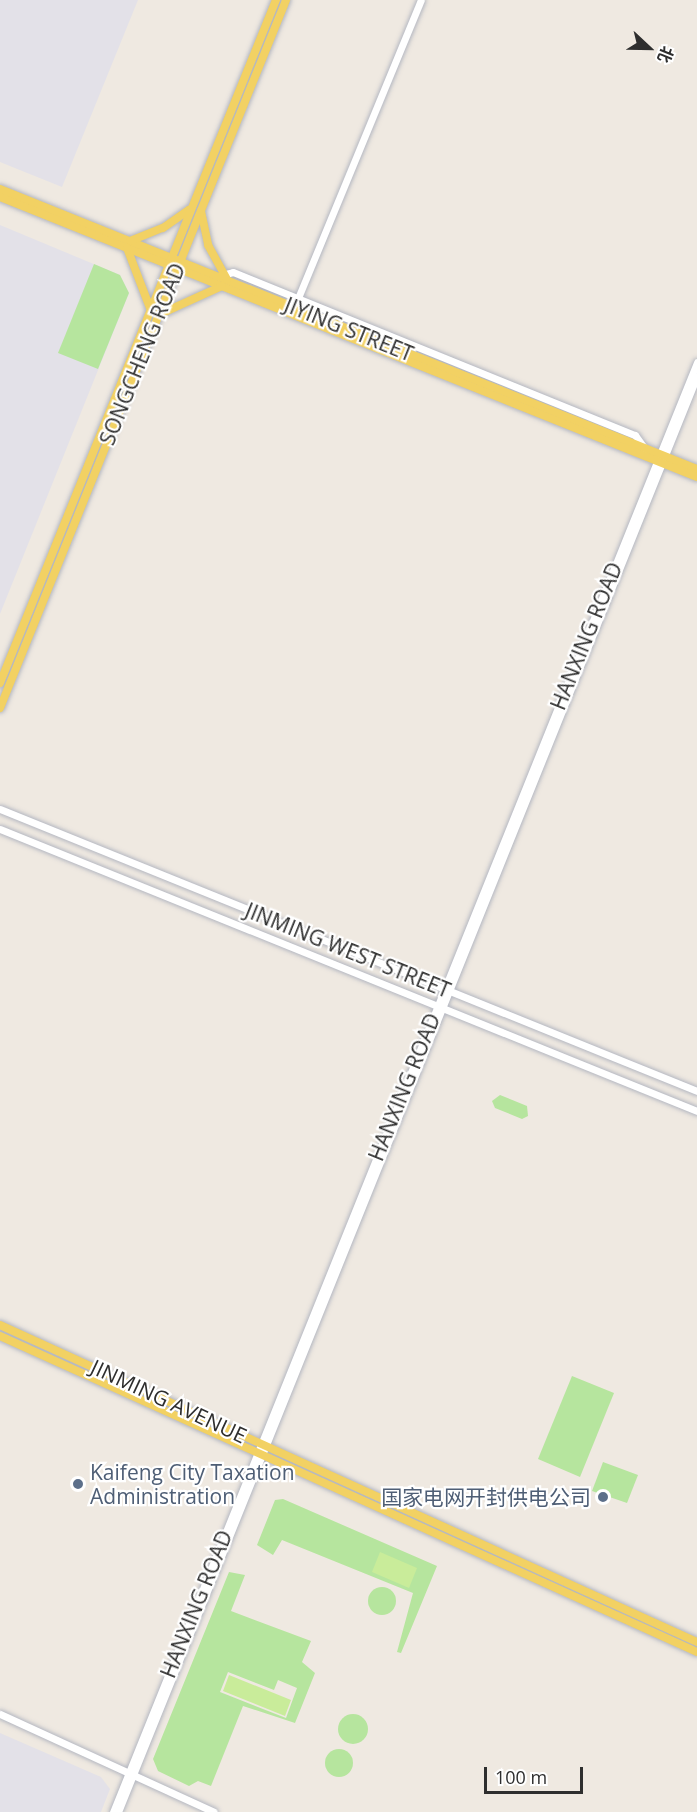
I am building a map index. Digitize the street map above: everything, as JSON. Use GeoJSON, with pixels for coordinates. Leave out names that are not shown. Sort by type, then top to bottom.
{"type":"FeatureCollection","features":[{"type":"Feature","properties":{"kind":"main road","name":"SONGCHENG ROAD"},"geometry":{"type":"LineString","coordinates":[[0,683],[174,263],[276,0]]}},
{"type":"Feature","properties":{"kind":"main road","name":"SONGCHENG ROAD"},"geometry":{"type":"LineString","coordinates":[[196,208],[286,0]]}},
{"type":"Feature","properties":{"kind":"main road","name":"JIYING STREET"},"geometry":{"type":"LineString","coordinates":[[0,189],[174,263],[223,279],[645,448],[697,477]]}},
{"type":"Feature","properties":{"kind":"main road","name":"JIYING STREET"},"geometry":{"type":"LineString","coordinates":[[0,197],[128,244]]}},
{"type":"Feature","properties":{"kind":"main road"},"geometry":{"type":"LineString","coordinates":[[196,208],[208,245],[223,279],[154,312],[128,244],[163,228],[196,208]]}},
{"type":"Feature","properties":{"kind":"main road","name":"JIYING STREET"},"geometry":{"type":"LineString","coordinates":[[223,279],[661,458],[697,469]]}},
{"type":"Feature","properties":{"kind":"main road","name":"SONGCHENG ROAD"},"geometry":{"type":"LineString","coordinates":[[0,708],[154,312]]}},
{"type":"Feature","properties":{"kind":"main road","name":"JINMING AVENUE"},"geometry":{"type":"LineString","coordinates":[[0,1325],[697,1642]]}},
{"type":"Feature","properties":{"kind":"main road","name":"JINMING AVENUE"},"geometry":{"type":"LineString","coordinates":[[0,1336],[697,1652]]}},
{"type":"Feature","properties":{"kind":"street"},"geometry":{"type":"LineString","coordinates":[[298,298],[421,0]]}},
{"type":"Feature","properties":{"kind":"street"},"geometry":{"type":"LineString","coordinates":[[223,279],[234,272],[635,435],[645,448]]}},
{"type":"Feature","properties":{"kind":"street","name":"HANXING ROAD"},"geometry":{"type":"LineString","coordinates":[[118,1812],[259,1453],[661,458],[697,362]]}},
{"type":"Feature","properties":{"kind":"street","name":"HANXING ROAD"},"geometry":{"type":"LineString","coordinates":[[661,458],[697,376]]}},
{"type":"Feature","properties":{"kind":"street","name":"JINMING WEST STREET"},"geometry":{"type":"LineString","coordinates":[[0,809],[697,1091]]}},
{"type":"Feature","properties":{"kind":"street","name":"JINMING WEST STREET"},"geometry":{"type":"LineString","coordinates":[[0,829],[697,1111]]}},
{"type":"Feature","properties":{"kind":"street"},"geometry":{"type":"LineString","coordinates":[[0,1714],[214,1812]]}},
{"type":"Feature","properties":{"kind":"street","name":"HANXING ROAD"},"geometry":{"type":"LineString","coordinates":[[113,1812],[131,1774]]}},
{"type":"Feature","properties":{"kind":"shaded area"},"geometry":{"type":"Polygon","coordinates":[[[0,0],[138,0],[62,187],[0,162],[0,0]]]}},
{"type":"Feature","properties":{"kind":"shaded area"},"geometry":{"type":"Polygon","coordinates":[[[0,225],[120,275],[129,293],[0,614],[0,225]]]}},
{"type":"Feature","properties":{"kind":"shaded area"},"geometry":{"type":"Polygon","coordinates":[[[0,1733],[101,1777],[110,1789],[101,1812],[0,1812],[0,1733]]]}},
{"type":"Feature","properties":{"kind":"green space"},"geometry":{"type":"Polygon","coordinates":[[[94,264],[120,275],[129,293],[98,369],[58,353],[94,264]]]}},
{"type":"Feature","properties":{"kind":"green space"},"geometry":{"type":"Polygon","coordinates":[[[500,1095],[527,1106],[528,1116],[522,1119],[495,1108],[492,1101],[500,1095]]]}},
{"type":"Feature","properties":{"kind":"green space"},"geometry":{"type":"Polygon","coordinates":[[[572,1376],[614,1393],[580,1477],[538,1459],[572,1376]]]}},
{"type":"Feature","properties":{"kind":"green space"},"geometry":{"type":"Polygon","coordinates":[[[603,1462],[638,1475],[627,1503],[592,1491],[603,1462]]]}},
{"type":"Feature","properties":{"kind":"green space"},"geometry":{"type":"Polygon","coordinates":[[[283,1499],[437,1566],[401,1653],[397,1652],[413,1593],[282,1540],[273,1555],[257,1545],[275,1500],[283,1499]]]}},
{"type":"Feature","properties":{"kind":"green space"},"geometry":{"type":"Polygon","coordinates":[[[380,1552],[417,1568],[409,1588],[372,1572],[380,1552]]]}},
{"type":"Feature","properties":{"kind":"green space"},"geometry":{"type":"Polygon","coordinates":[[[229,1572],[245,1575],[231,1611],[311,1641],[302,1662],[315,1673],[295,1723],[243,1706],[211,1786],[198,1781],[189,1786],[158,1771],[153,1759],[229,1572]],[[228,1672],[220,1692],[286,1718],[297,1688],[278,1680],[274,1690],[228,1672]]]}},
{"type":"Feature","properties":{"kind":"green space"},"geometry":{"type":"Polygon","coordinates":[[[382,1587],[392,1591],[396,1601],[392,1611],[382,1615],[372,1611],[368,1601],[372,1591],[382,1587]]]}},
{"type":"Feature","properties":{"kind":"green space"},"geometry":{"type":"Polygon","coordinates":[[[229,1675],[291,1700],[285,1716],[223,1691],[229,1675]]]}},
{"type":"Feature","properties":{"kind":"green space"},"geometry":{"type":"Polygon","coordinates":[[[353,1714],[364,1718],[368,1729],[364,1740],[353,1744],[342,1740],[338,1729],[342,1718],[353,1714]]]}},
{"type":"Feature","properties":{"kind":"green space"},"geometry":{"type":"Polygon","coordinates":[[[339,1749],[349,1753],[353,1763],[349,1773],[339,1777],[329,1773],[325,1763],[329,1753],[339,1749]]]}},
{"type":"Feature","properties":{"kind":"place","name":"Kaifeng City Taxation Administration"},"geometry":{"type":"Point","coordinates":[78,1484]}},
{"type":"Feature","properties":{"kind":"place","name":"国家电网开封供电公司"},"geometry":{"type":"Point","coordinates":[603,1497]}}]}
